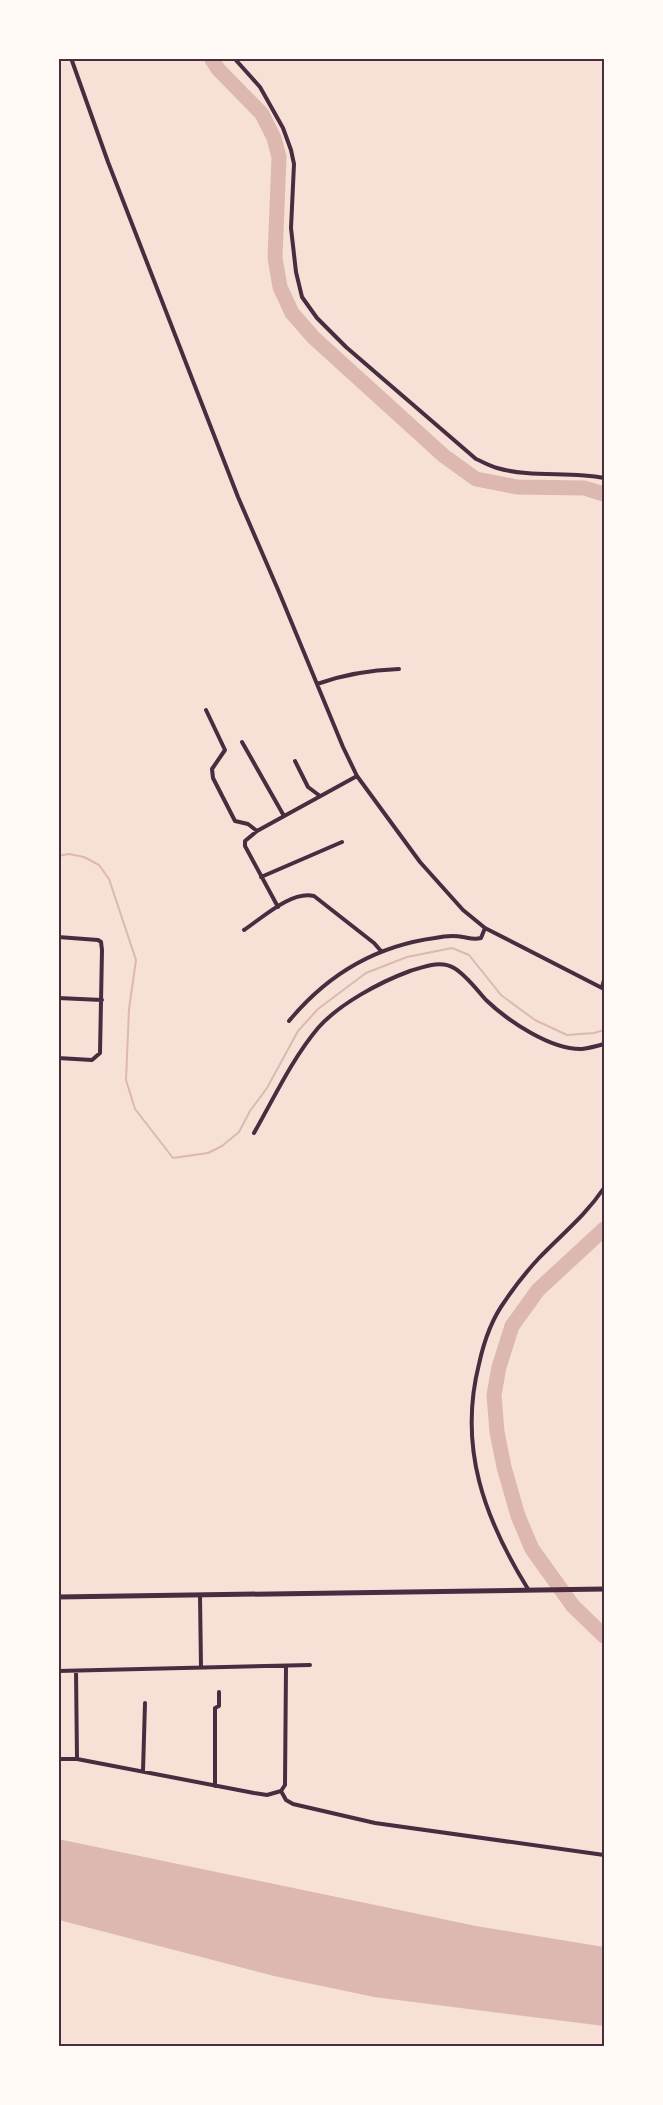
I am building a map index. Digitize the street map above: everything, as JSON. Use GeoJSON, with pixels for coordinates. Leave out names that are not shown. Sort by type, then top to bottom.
{"type":"FeatureCollection","features":[{"type":"Feature","properties":{"kind":"main road"},"geometry":{"type":"LineString","coordinates":[[58,1597],[604,1589]]}},
{"type":"Feature","properties":{"kind":"street"},"geometry":{"type":"LineString","coordinates":[[71,58],[108,162],[238,497],[357,776],[420,862],[463,910],[485,928],[603,988],[604,980]]}},
{"type":"Feature","properties":{"kind":"street"},"geometry":{"type":"LineString","coordinates":[[234,58],[260,87],[283,128],[288,142],[294,164],[291,228],[296,272],[302,297],[317,318],[476,459],[497,468],[518,472],[590,475],[604,478]]}},
{"type":"Feature","properties":{"kind":"street"},"geometry":{"type":"LineString","coordinates":[[317,684],[342,675],[399,669]]}},
{"type":"Feature","properties":{"kind":"street"},"geometry":{"type":"LineString","coordinates":[[206,710],[225,750],[212,769],[213,778],[235,821],[248,824],[257,831]]}},
{"type":"Feature","properties":{"kind":"street"},"geometry":{"type":"LineString","coordinates":[[242,742],[284,816]]}},
{"type":"Feature","properties":{"kind":"street"},"geometry":{"type":"LineString","coordinates":[[295,761],[308,787],[320,796]]}},
{"type":"Feature","properties":{"kind":"street"},"geometry":{"type":"LineString","coordinates":[[278,908],[245,846],[245,841],[257,831],[357,776]]}},
{"type":"Feature","properties":{"kind":"street"},"geometry":{"type":"LineString","coordinates":[[261,877],[342,842]]}},
{"type":"Feature","properties":{"kind":"street"},"geometry":{"type":"LineString","coordinates":[[244,930],[295,896],[307,894],[314,896],[381,951]]}},
{"type":"Feature","properties":{"kind":"street"},"geometry":{"type":"LineString","coordinates":[[289,1021],[319,988],[362,960],[381,951],[421,940],[461,936],[476,940],[481,938],[485,928]]}},
{"type":"Feature","properties":{"kind":"street"},"geometry":{"type":"LineString","coordinates":[[58,937],[91,939],[101,942],[102,1000],[99,1056],[92,1060],[58,1058]]}},
{"type":"Feature","properties":{"kind":"street"},"geometry":{"type":"LineString","coordinates":[[254,1133],[290,1069],[318,1029],[330,1017],[376,984],[430,965],[454,968],[488,1002],[541,1038],[566,1047],[581,1049],[604,1044]]}},
{"type":"Feature","properties":{"kind":"street"},"geometry":{"type":"LineString","coordinates":[[58,998],[102,1000]]}},
{"type":"Feature","properties":{"kind":"street"},"geometry":{"type":"LineString","coordinates":[[530,1589],[515,1568],[486,1504],[477,1477],[470,1427],[474,1384],[486,1334],[504,1302],[539,1258],[594,1204],[604,1188]]}},
{"type":"Feature","properties":{"kind":"street"},"geometry":{"type":"LineString","coordinates":[[200,1596],[201,1667]]}},
{"type":"Feature","properties":{"kind":"street"},"geometry":{"type":"LineString","coordinates":[[58,1671],[310,1665]]}},
{"type":"Feature","properties":{"kind":"street"},"geometry":{"type":"LineString","coordinates":[[58,1759],[77,1759],[267,1795],[281,1791],[285,1785],[286,1666]]}},
{"type":"Feature","properties":{"kind":"street"},"geometry":{"type":"LineString","coordinates":[[76,1671],[77,1759]]}},
{"type":"Feature","properties":{"kind":"street"},"geometry":{"type":"LineString","coordinates":[[215,1786],[215,1708],[219,1706],[219,1692]]}},
{"type":"Feature","properties":{"kind":"street"},"geometry":{"type":"LineString","coordinates":[[143,1771],[145,1703]]}},
{"type":"Feature","properties":{"kind":"street"},"geometry":{"type":"LineString","coordinates":[[281,1791],[286,1800],[293,1804],[375,1823],[604,1855]]}},
{"type":"Feature","properties":{"kind":"shaded area"},"geometry":{"type":"Polygon","coordinates":[[[58,1839],[476,1926],[604,1947],[604,2026],[374,1997],[274,1976],[59,1920],[58,1839]]]}},
{"type":"Feature","properties":{"kind":"waterway"},"geometry":{"type":"LineString","coordinates":[[211,58],[218,69],[262,114],[274,138],[279,157],[275,258],[280,287],[292,313],[314,338],[444,456],[476,479],[517,487],[584,488],[604,494]]}},
{"type":"Feature","properties":{"kind":"waterway"},"geometry":{"type":"LineString","coordinates":[[58,856],[69,854],[84,857],[99,865],[109,879],[136,960],[129,1009],[126,1080],[135,1109],[173,1158],[208,1153],[222,1146],[239,1132],[250,1111],[267,1088],[298,1031],[318,1009],[366,973],[407,957],[452,948],[469,955],[501,995],[535,1020],[567,1035],[604,1030]]}},
{"type":"Feature","properties":{"kind":"waterway"},"geometry":{"type":"LineString","coordinates":[[604,1229],[538,1290],[512,1326],[499,1367],[494,1395],[497,1432],[504,1467],[518,1516],[532,1549],[573,1606],[604,1636]]}}]}
